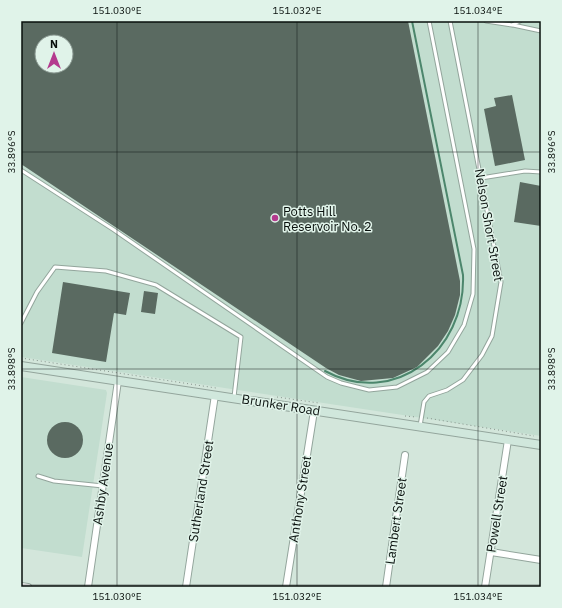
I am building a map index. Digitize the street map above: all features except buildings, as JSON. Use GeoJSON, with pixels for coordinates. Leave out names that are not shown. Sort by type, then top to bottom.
{"type":"FeatureCollection","features":[{"type":"Feature","properties":{"kind":"main road","name":"Brunker Road"},"geometry":{"type":"LineString","coordinates":[[21,366],[541,445]]}},
{"type":"Feature","properties":{"kind":"street","name":"Ashby Avenue"},"geometry":{"type":"LineString","coordinates":[[89,587],[118,381]]}},
{"type":"Feature","properties":{"kind":"street","name":"Sutherland Street"},"geometry":{"type":"LineString","coordinates":[[186,587],[215,395]]}},
{"type":"Feature","properties":{"kind":"street","name":"Anthony Street"},"geometry":{"type":"LineString","coordinates":[[286,587],[314,411]]}},
{"type":"Feature","properties":{"kind":"street","name":"Powell Street"},"geometry":{"type":"LineString","coordinates":[[485,587],[508,440]]}},
{"type":"Feature","properties":{"kind":"street","name":"Lambert Street"},"geometry":{"type":"LineString","coordinates":[[386,587],[405,455]]}},
{"type":"Feature","properties":{"kind":"street"},"geometry":{"type":"LineString","coordinates":[[491,552],[541,560]]}},
{"type":"Feature","properties":{"kind":"street"},"geometry":{"type":"LineString","coordinates":[[21,586],[28,587]]}},
{"type":"Feature","properties":{"kind":"lane"},"geometry":{"type":"LineString","coordinates":[[21,170],[114,230],[327,377],[341,383],[369,390],[397,388],[427,372],[448,352],[464,325],[473,294],[474,249],[429,21]]}},
{"type":"Feature","properties":{"kind":"lane","name":"Nelson Short Street"},"geometry":{"type":"LineString","coordinates":[[420,426],[424,402],[429,396],[447,390],[463,380],[482,355],[492,336],[501,282],[450,21]]}},
{"type":"Feature","properties":{"kind":"lane"},"geometry":{"type":"LineString","coordinates":[[486,21],[541,31]]}},
{"type":"Feature","properties":{"kind":"lane"},"geometry":{"type":"LineString","coordinates":[[512,25],[520,21]]}},
{"type":"Feature","properties":{"kind":"lane"},"geometry":{"type":"LineString","coordinates":[[481,178],[525,171],[541,172]]}},
{"type":"Feature","properties":{"kind":"lane"},"geometry":{"type":"LineString","coordinates":[[21,323],[37,292],[55,267],[106,271],[156,285],[241,337],[234,398]]}},
{"type":"Feature","properties":{"kind":"lane"},"geometry":{"type":"LineString","coordinates":[[38,476],[54,481],[103,486]]}},
{"type":"Feature","properties":{"kind":"path"},"geometry":{"type":"LineString","coordinates":[[21,358],[221,388]]}},
{"type":"Feature","properties":{"kind":"path"},"geometry":{"type":"LineString","coordinates":[[271,396],[323,404]]}},
{"type":"Feature","properties":{"kind":"path"},"geometry":{"type":"LineString","coordinates":[[404,416],[410,416]]}},
{"type":"Feature","properties":{"kind":"path"},"geometry":{"type":"LineString","coordinates":[[433,419],[534,436]]}},
{"type":"Feature","properties":{"kind":"shaded area"},"geometry":{"type":"Polygon","coordinates":[[[21,21],[541,21],[541,436],[21,357],[21,21]]]}},
{"type":"Feature","properties":{"kind":"shaded area"},"geometry":{"type":"Polygon","coordinates":[[[21,377],[106,390],[107,393],[82,557],[21,548],[21,377]]]}},
{"type":"Feature","properties":{"kind":"waterway"},"geometry":{"type":"LineString","coordinates":[[325,371],[351,381],[377,383],[400,377],[421,365],[439,348],[453,327],[461,302],[463,275],[412,21]]}},
{"type":"Feature","properties":{"kind":"place","name":"Potts Hill Reservoir No. 2"},"geometry":{"type":"Point","coordinates":[275,218]}}]}
